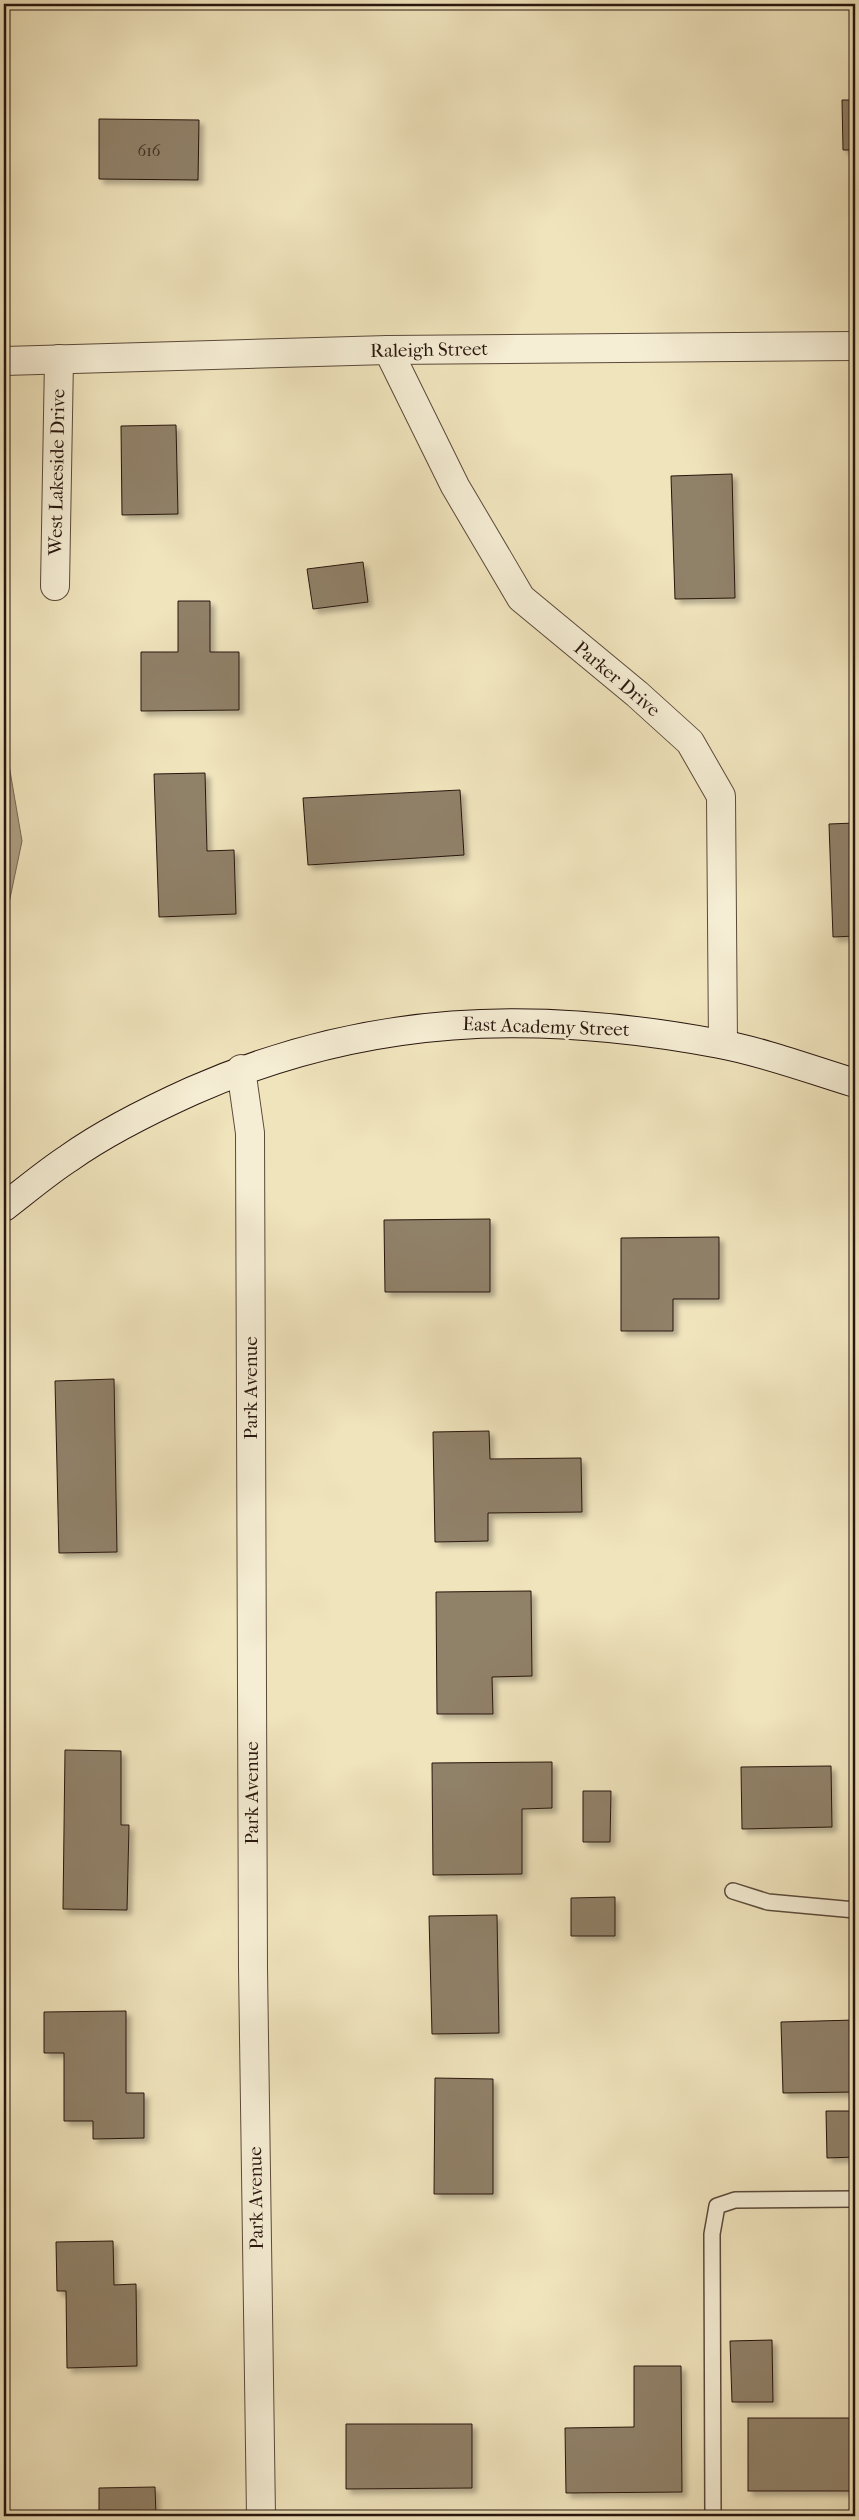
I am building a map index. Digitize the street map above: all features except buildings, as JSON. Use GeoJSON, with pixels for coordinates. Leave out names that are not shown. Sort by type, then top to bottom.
{"type":"FeatureCollection","features":[{"type":"Feature","properties":{"kind":"street","name":"Raleigh Street"},"geometry":{"type":"LineString","coordinates":[[4,361],[388,350],[855,346]]}},
{"type":"Feature","properties":{"kind":"street","name":"Parker Drive"},"geometry":{"type":"LineString","coordinates":[[388,350],[455,486],[521,598],[690,742],[721,796],[723,1044]]}},
{"type":"Feature","properties":{"kind":"street","name":"West Lakeside Drive"},"geometry":{"type":"LineString","coordinates":[[55,586],[58,359]]}},
{"type":"Feature","properties":{"kind":"street","name":"East Academy Street"},"geometry":{"type":"LineString","coordinates":[[4,1207],[70,1157],[108,1133],[150,1110],[241,1070],[347,1039],[417,1027],[486,1022],[623,1028],[723,1044],[855,1083]]}},
{"type":"Feature","properties":{"kind":"street","name":"Park Avenue"},"geometry":{"type":"LineString","coordinates":[[241,1070],[250,1133],[252,1958],[261,2516]]}},
{"type":"Feature","properties":{"kind":"lane"},"geometry":{"type":"LineString","coordinates":[[733,1890],[768,1902],[855,1910]]}},
{"type":"Feature","properties":{"kind":"lane"},"geometry":{"type":"LineString","coordinates":[[713,2516],[712,2244],[717,2206],[735,2200],[855,2199]]}},
{"type":"Feature","properties":{"kind":"shaded area"},"geometry":{"type":"Polygon","coordinates":[[[4,736],[22,841],[4,927],[4,736]]]}}]}
